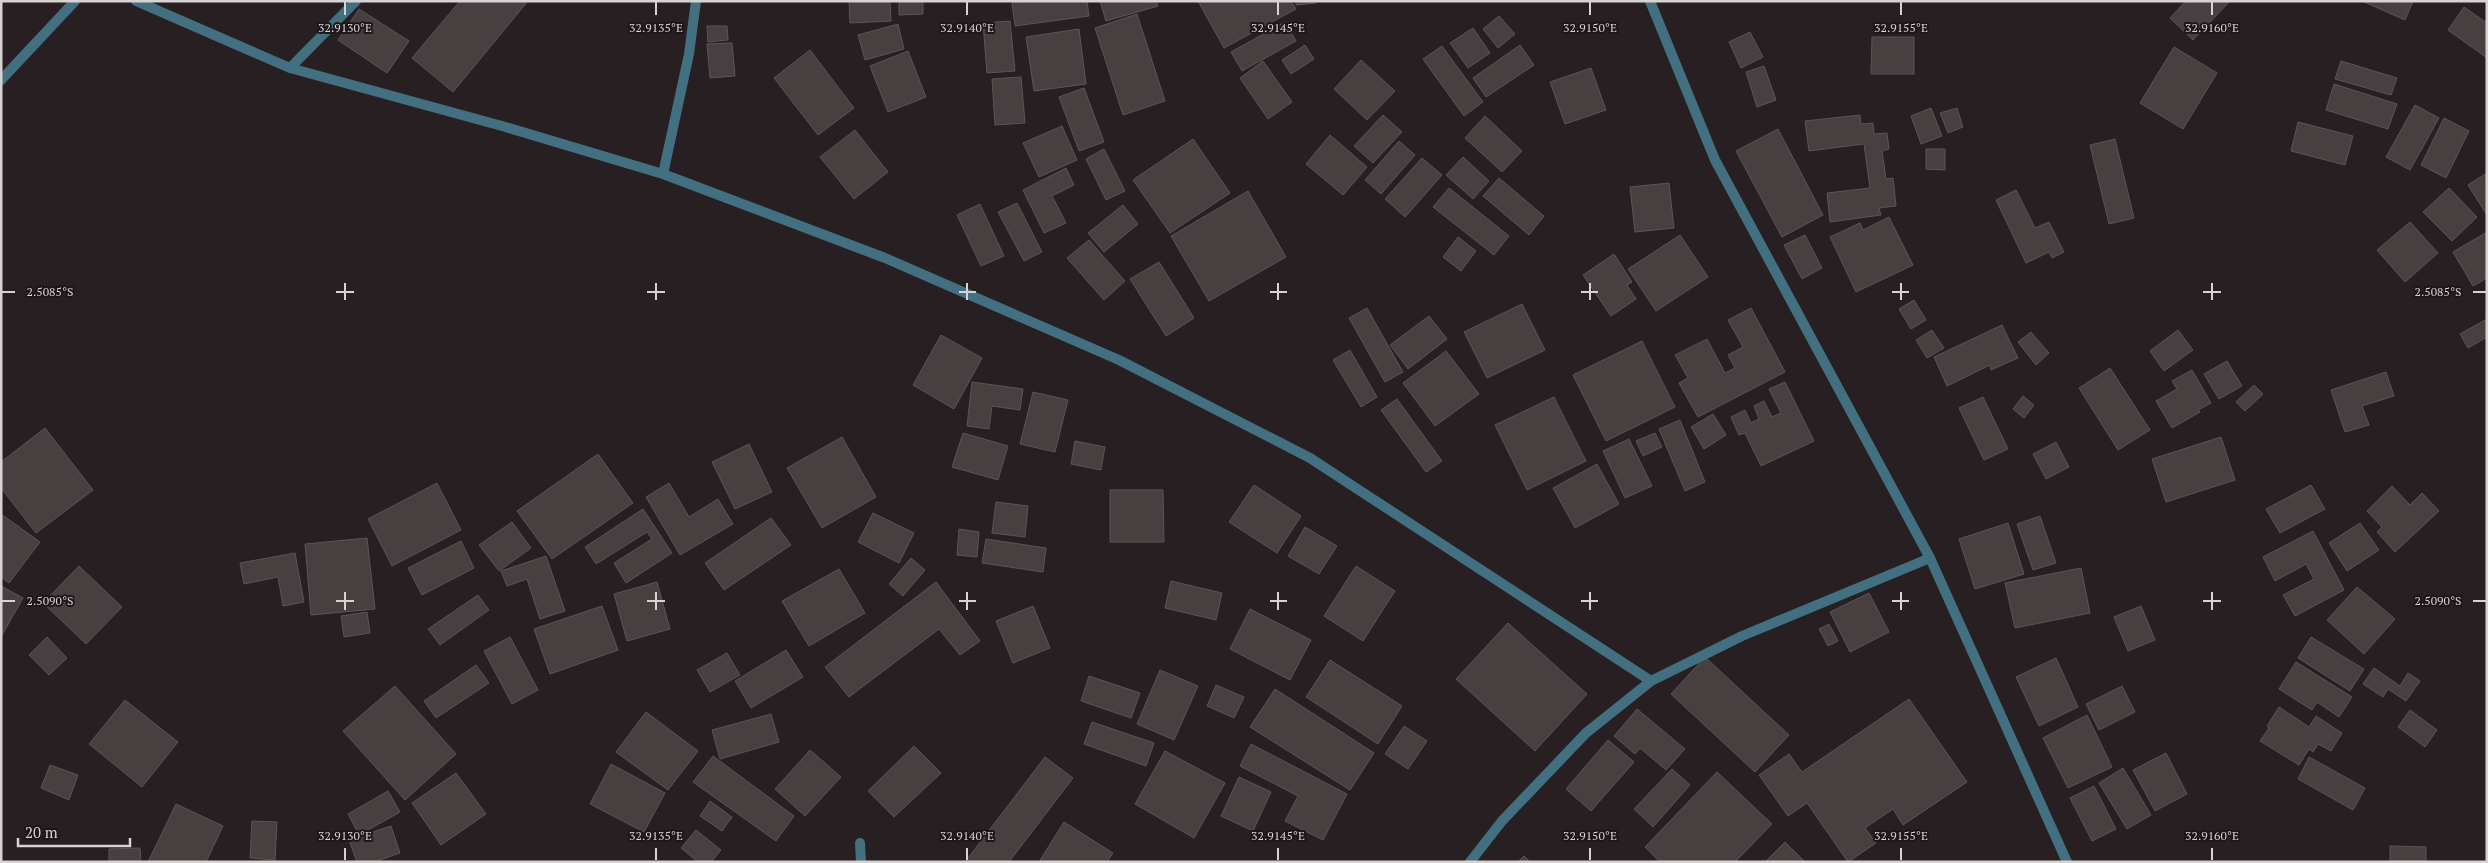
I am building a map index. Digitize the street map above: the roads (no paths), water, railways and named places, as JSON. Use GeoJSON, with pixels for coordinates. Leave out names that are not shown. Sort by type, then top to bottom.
{"type":"FeatureCollection","features":[{"type":"Feature","properties":{"kind":"street"},"geometry":{"type":"LineString","coordinates":[[1,80],[75,1]]}},
{"type":"Feature","properties":{"kind":"street"},"geometry":{"type":"LineString","coordinates":[[136,1],[290,68],[502,126],[663,174],[885,258],[1119,360],[1310,458],[1651,681]]}},
{"type":"Feature","properties":{"kind":"street"},"geometry":{"type":"LineString","coordinates":[[290,68],[356,1]]}},
{"type":"Feature","properties":{"kind":"street"},"geometry":{"type":"LineString","coordinates":[[663,174],[688,54],[696,1]]}},
{"type":"Feature","properties":{"kind":"street"},"geometry":{"type":"LineString","coordinates":[[1650,1],[1715,160],[1930,558],[2067,862]]}},
{"type":"Feature","properties":{"kind":"street"},"geometry":{"type":"LineString","coordinates":[[1470,862],[1502,820],[1586,733],[1651,681],[1742,636],[1930,558]]}},
{"type":"Feature","properties":{"kind":"street"},"geometry":{"type":"LineString","coordinates":[[860,844],[861,862]]}}]}
